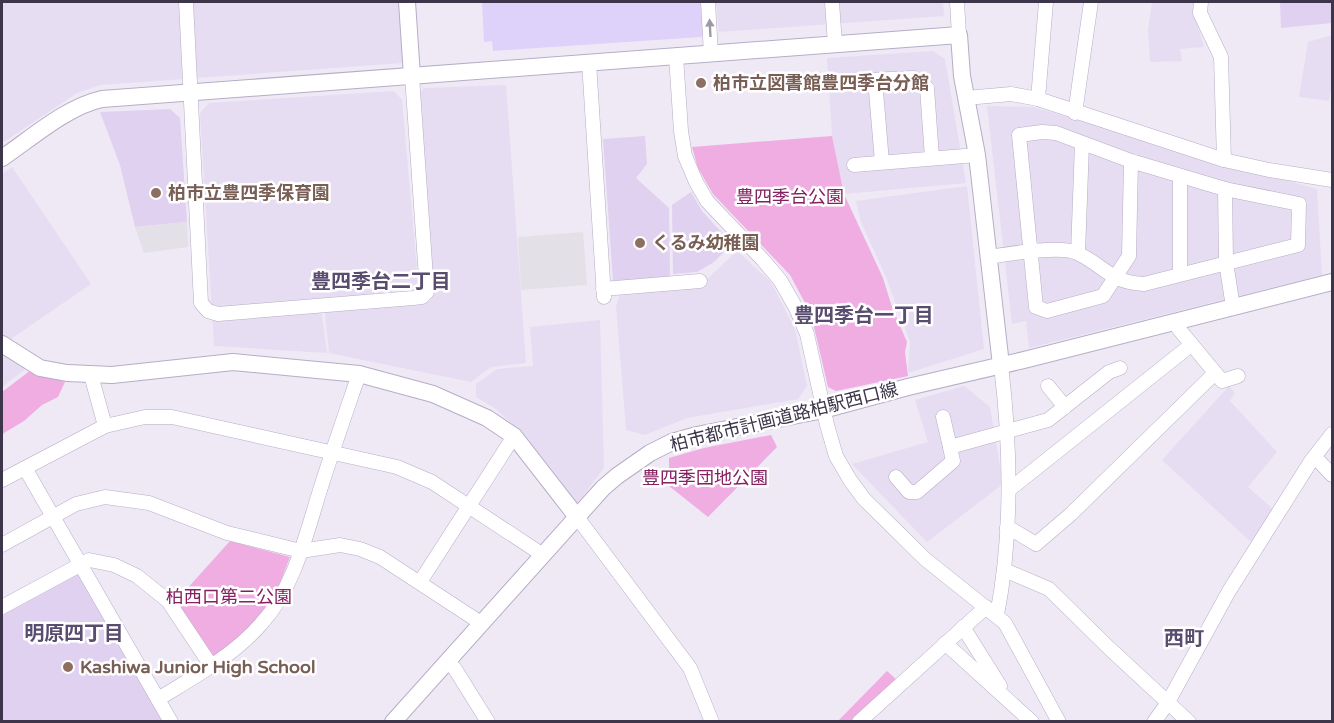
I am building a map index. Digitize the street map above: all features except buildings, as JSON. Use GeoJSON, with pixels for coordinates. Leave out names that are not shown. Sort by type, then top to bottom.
{"type":"FeatureCollection","features":[{"type":"Feature","properties":{"kind":"street"},"geometry":{"type":"LineString","coordinates":[[186,2],[201,303],[208,311],[218,314],[422,297],[427,292],[406,2]]}},
{"type":"Feature","properties":{"kind":"street"},"geometry":{"type":"LineString","coordinates":[[708,2],[711,54]]}},
{"type":"Feature","properties":{"kind":"street"},"geometry":{"type":"LineString","coordinates":[[832,2],[835,44]]}},
{"type":"Feature","properties":{"kind":"street"},"geometry":{"type":"LineString","coordinates":[[859,722],[963,627],[991,611],[1004,572],[1010,489],[1008,431],[976,155],[966,98],[957,2]]}},
{"type":"Feature","properties":{"kind":"street"},"geometry":{"type":"LineString","coordinates":[[1038,99],[1046,2]]}},
{"type":"Feature","properties":{"kind":"street"},"geometry":{"type":"LineString","coordinates":[[1075,113],[1091,2]]}},
{"type":"Feature","properties":{"kind":"street"},"geometry":{"type":"LineString","coordinates":[[1201,2],[1200,13],[1221,57],[1224,160]]}},
{"type":"Feature","properties":{"kind":"street"},"geometry":{"type":"LineString","coordinates":[[2,158],[72,110],[90,102],[190,92],[959,35]]}},
{"type":"Feature","properties":{"kind":"street"},"geometry":{"type":"LineString","coordinates":[[676,56],[685,156],[707,201],[775,273],[796,308],[807,333],[823,410],[836,456],[864,499],[925,559],[1005,623],[1059,722]]}},
{"type":"Feature","properties":{"kind":"street"},"geometry":{"type":"LineString","coordinates":[[589,62],[603,293],[700,281]]}},
{"type":"Feature","properties":{"kind":"street"},"geometry":{"type":"LineString","coordinates":[[847,81],[913,78],[927,88],[932,158]]}},
{"type":"Feature","properties":{"kind":"street"},"geometry":{"type":"LineString","coordinates":[[875,80],[882,162]]}},
{"type":"Feature","properties":{"kind":"street"},"geometry":{"type":"LineString","coordinates":[[966,98],[1011,94],[1038,99],[1224,160],[1332,180]]}},
{"type":"Feature","properties":{"kind":"street"},"geometry":{"type":"LineString","coordinates":[[988,257],[1032,252],[1064,250],[1078,253],[1115,278],[1144,284],[1298,245],[1299,204],[1225,189],[1180,176],[1131,161],[1056,133],[1019,135],[1032,252],[1036,308],[1047,311],[1103,296],[1115,278],[1129,256],[1131,161]]}},
{"type":"Feature","properties":{"kind":"street"},"geometry":{"type":"LineString","coordinates":[[1078,253],[1082,144]]}},
{"type":"Feature","properties":{"kind":"street"},"geometry":{"type":"LineString","coordinates":[[854,165],[976,155]]}},
{"type":"Feature","properties":{"kind":"street"},"geometry":{"type":"LineString","coordinates":[[1180,176],[1180,274]]}},
{"type":"Feature","properties":{"kind":"street"},"geometry":{"type":"LineString","coordinates":[[1225,189],[1226,262],[1233,307]]}},
{"type":"Feature","properties":{"kind":"street","name":"柏市都市計画道路柏駅西口線"},"geometry":{"type":"LineString","coordinates":[[393,721],[577,517],[617,476],[650,453],[672,442],[823,410],[1332,282]]}},
{"type":"Feature","properties":{"kind":"street"},"geometry":{"type":"LineString","coordinates":[[1176,321],[1178,328],[1191,345],[1222,381],[1238,376]]}},
{"type":"Feature","properties":{"kind":"street"},"geometry":{"type":"LineString","coordinates":[[2,344],[40,368],[67,373],[111,375],[233,362],[359,374],[433,394],[487,418],[514,436],[690,668],[712,722]]}},
{"type":"Feature","properties":{"kind":"street"},"geometry":{"type":"LineString","coordinates":[[1010,489],[1191,345]]}},
{"type":"Feature","properties":{"kind":"street"},"geometry":{"type":"LineString","coordinates":[[950,447],[1048,420],[1109,372],[1120,368]]}},
{"type":"Feature","properties":{"kind":"street"},"geometry":{"type":"LineString","coordinates":[[1006,528],[1036,544],[1071,514],[1215,373]]}},
{"type":"Feature","properties":{"kind":"street"},"geometry":{"type":"LineString","coordinates":[[158,699],[212,667],[247,639],[277,605],[301,551],[359,374]]}},
{"type":"Feature","properties":{"kind":"street"},"geometry":{"type":"LineString","coordinates":[[91,375],[105,426]]}},
{"type":"Feature","properties":{"kind":"street"},"geometry":{"type":"LineString","coordinates":[[1048,386],[1065,407]]}},
{"type":"Feature","properties":{"kind":"street"},"geometry":{"type":"LineString","coordinates":[[2,480],[105,426],[145,417],[172,417],[397,468],[432,482],[543,555]]}},
{"type":"Feature","properties":{"kind":"street"},"geometry":{"type":"LineString","coordinates":[[896,477],[909,492],[916,492],[953,461],[943,417]]}},
{"type":"Feature","properties":{"kind":"street"},"geometry":{"type":"LineString","coordinates":[[1154,722],[1167,704],[1229,591],[1332,434]]}},
{"type":"Feature","properties":{"kind":"street"},"geometry":{"type":"LineString","coordinates":[[420,582],[514,436]]}},
{"type":"Feature","properties":{"kind":"street"},"geometry":{"type":"LineString","coordinates":[[1315,457],[1332,475]]}},
{"type":"Feature","properties":{"kind":"street"},"geometry":{"type":"LineString","coordinates":[[25,468],[171,722]]}},
{"type":"Feature","properties":{"kind":"street"},"geometry":{"type":"LineString","coordinates":[[2,545],[76,504],[105,497],[149,503],[227,533],[301,551],[340,545],[360,549],[380,557],[481,623]]}},
{"type":"Feature","properties":{"kind":"street"},"geometry":{"type":"LineString","coordinates":[[2,607],[80,563],[89,560],[114,565],[137,576],[168,601],[212,667]]}},
{"type":"Feature","properties":{"kind":"street"},"geometry":{"type":"LineString","coordinates":[[1004,572],[1009,572],[1049,590],[1188,722]]}},
{"type":"Feature","properties":{"kind":"street"},"geometry":{"type":"LineString","coordinates":[[963,627],[1009,700]]}},
{"type":"Feature","properties":{"kind":"street"},"geometry":{"type":"LineString","coordinates":[[945,643],[1032,722]]}},
{"type":"Feature","properties":{"kind":"street"},"geometry":{"type":"LineString","coordinates":[[447,661],[455,669],[488,722]]}},
{"type":"Feature","properties":{"kind":"shaded area"},"geometry":{"type":"Polygon","coordinates":[[[2,2],[401,2],[403,63],[100,85],[77,93],[2,143],[2,2]]]}},
{"type":"Feature","properties":{"kind":"shaded area"},"geometry":{"type":"Polygon","coordinates":[[[482,2],[701,2],[703,35],[701,37],[493,51],[492,41],[484,42],[482,2]]]}},
{"type":"Feature","properties":{"kind":"shaded area"},"geometry":{"type":"Polygon","coordinates":[[[716,2],[943,2],[944,16],[719,32],[716,2]]]}},
{"type":"Feature","properties":{"kind":"shaded area"},"geometry":{"type":"Polygon","coordinates":[[[1152,2],[1193,2],[1204,47],[1180,49],[1182,61],[1150,62],[1148,30],[1152,2]]]}},
{"type":"Feature","properties":{"kind":"shaded area"},"geometry":{"type":"Polygon","coordinates":[[[1280,2],[1332,2],[1332,23],[1281,28],[1280,2]]]}},
{"type":"Feature","properties":{"kind":"shaded area"},"geometry":{"type":"Polygon","coordinates":[[[1332,35],[1332,81],[1329,101],[1299,97],[1308,42],[1332,35]]]}},
{"type":"Feature","properties":{"kind":"shaded area"},"geometry":{"type":"Polygon","coordinates":[[[933,51],[945,59],[966,183],[844,194],[832,136],[827,58],[933,51]]]}},
{"type":"Feature","properties":{"kind":"shaded area"},"geometry":{"type":"Polygon","coordinates":[[[506,85],[526,363],[491,367],[471,382],[329,353],[325,312],[430,301],[419,95],[424,88],[506,85]]]}},
{"type":"Feature","properties":{"kind":"shaded area"},"geometry":{"type":"Polygon","coordinates":[[[394,91],[402,100],[418,281],[411,289],[320,301],[327,353],[214,346],[200,113],[209,103],[394,91]]]}},
{"type":"Feature","properties":{"kind":"shaded area"},"geometry":{"type":"Polygon","coordinates":[[[987,106],[1033,107],[1317,189],[1322,275],[1029,348],[1026,321],[1012,324],[987,106]]]}},
{"type":"Feature","properties":{"kind":"shaded area","name":"柏市立豊四季保育園"},"geometry":{"type":"Polygon","coordinates":[[[170,109],[180,118],[187,222],[135,227],[120,165],[100,112],[170,109]]]}},
{"type":"Feature","properties":{"kind":"shaded area","name":"くるみ幼稚園"},"geometry":{"type":"Polygon","coordinates":[[[645,136],[647,164],[636,178],[669,208],[670,277],[613,281],[603,139],[645,136]]]}},
{"type":"Feature","properties":{"kind":"shaded area"},"geometry":{"type":"Polygon","coordinates":[[[12,167],[91,284],[8,341],[2,337],[2,174],[12,167]]]}},
{"type":"Feature","properties":{"kind":"shaded area"},"geometry":{"type":"Polygon","coordinates":[[[967,186],[984,349],[908,373],[910,342],[886,277],[861,222],[856,201],[967,186]]]}},
{"type":"Feature","properties":{"kind":"shaded area"},"geometry":{"type":"Polygon","coordinates":[[[691,192],[702,211],[732,244],[714,262],[697,272],[673,274],[672,205],[691,192]]]}},
{"type":"Feature","properties":{"kind":"shaded area"},"geometry":{"type":"Polygon","coordinates":[[[187,222],[188,247],[144,253],[135,227],[187,222]]]}},
{"type":"Feature","properties":{"kind":"shaded area"},"geometry":{"type":"Polygon","coordinates":[[[583,232],[587,285],[521,290],[518,237],[583,232]]]}},
{"type":"Feature","properties":{"kind":"shaded area"},"geometry":{"type":"Polygon","coordinates":[[[737,251],[771,282],[795,329],[807,386],[798,399],[687,418],[645,435],[626,430],[616,306],[621,292],[702,284],[737,251]]]}},
{"type":"Feature","properties":{"kind":"shaded area"},"geometry":{"type":"Polygon","coordinates":[[[600,320],[604,468],[576,505],[523,434],[496,409],[476,397],[476,384],[497,369],[533,366],[530,327],[600,320]]]}},
{"type":"Feature","properties":{"kind":"shaded area"},"geometry":{"type":"Polygon","coordinates":[[[2,352],[27,368],[2,387],[2,352]]]}},
{"type":"Feature","properties":{"kind":"shaded area"},"geometry":{"type":"Polygon","coordinates":[[[964,386],[990,407],[1003,484],[927,542],[852,464],[928,442],[915,400],[964,386]]]}},
{"type":"Feature","properties":{"kind":"shaded area"},"geometry":{"type":"Polygon","coordinates":[[[1229,386],[1235,393],[1230,401],[1277,452],[1248,487],[1274,510],[1251,542],[1162,460],[1229,386]]]}},
{"type":"Feature","properties":{"kind":"shaded area","name":"Kashiwa Junior High School"},"geometry":{"type":"Polygon","coordinates":[[[80,572],[166,721],[2,721],[2,612],[80,572]]]}},
{"type":"Feature","properties":{"kind":"green space","name":"豊四季台公園"},"geometry":{"type":"Polygon","coordinates":[[[832,136],[844,194],[883,278],[907,342],[905,352],[908,376],[836,391],[828,387],[811,314],[790,275],[713,194],[698,168],[692,147],[832,136]]]}},
{"type":"Feature","properties":{"kind":"green space"},"geometry":{"type":"Polygon","coordinates":[[[31,370],[65,382],[58,397],[42,405],[2,436],[2,392],[31,370]]]}},
{"type":"Feature","properties":{"kind":"green space","name":"豊四季団地公園"},"geometry":{"type":"Polygon","coordinates":[[[771,435],[777,447],[708,517],[669,486],[669,458],[704,448],[771,435]]]}},
{"type":"Feature","properties":{"kind":"green space","name":"柏西口第二公園"},"geometry":{"type":"Polygon","coordinates":[[[230,541],[290,557],[273,601],[260,617],[214,659],[175,602],[230,541]]]}},
{"type":"Feature","properties":{"kind":"green space"},"geometry":{"type":"Polygon","coordinates":[[[887,671],[898,681],[854,721],[837,722],[887,671]]]}},
{"type":"Feature","properties":{"kind":"place","name":"柏市立図書館豊四季台分館"},"geometry":{"type":"Point","coordinates":[701,83]}},
{"type":"Feature","properties":{"kind":"place","name":"柏市立豊四季保育園"},"geometry":{"type":"Point","coordinates":[156,193]}},
{"type":"Feature","properties":{"kind":"place","name":"くるみ幼稚園"},"geometry":{"type":"Point","coordinates":[640,243]}},
{"type":"Feature","properties":{"kind":"place","name":"Kashiwa Junior High School"},"geometry":{"type":"Point","coordinates":[68,667]}},
{"type":"Feature","properties":{"kind":"district","name":"豊四季台二丁目"},"geometry":{"type":"Point","coordinates":[381,281]}},
{"type":"Feature","properties":{"kind":"district","name":"豊四季台一丁目"},"geometry":{"type":"Point","coordinates":[864,315]}},
{"type":"Feature","properties":{"kind":"district","name":"明原四丁目"},"geometry":{"type":"Point","coordinates":[74,633]}},
{"type":"Feature","properties":{"kind":"district","name":"西町"},"geometry":{"type":"Point","coordinates":[1184,638]}}]}
